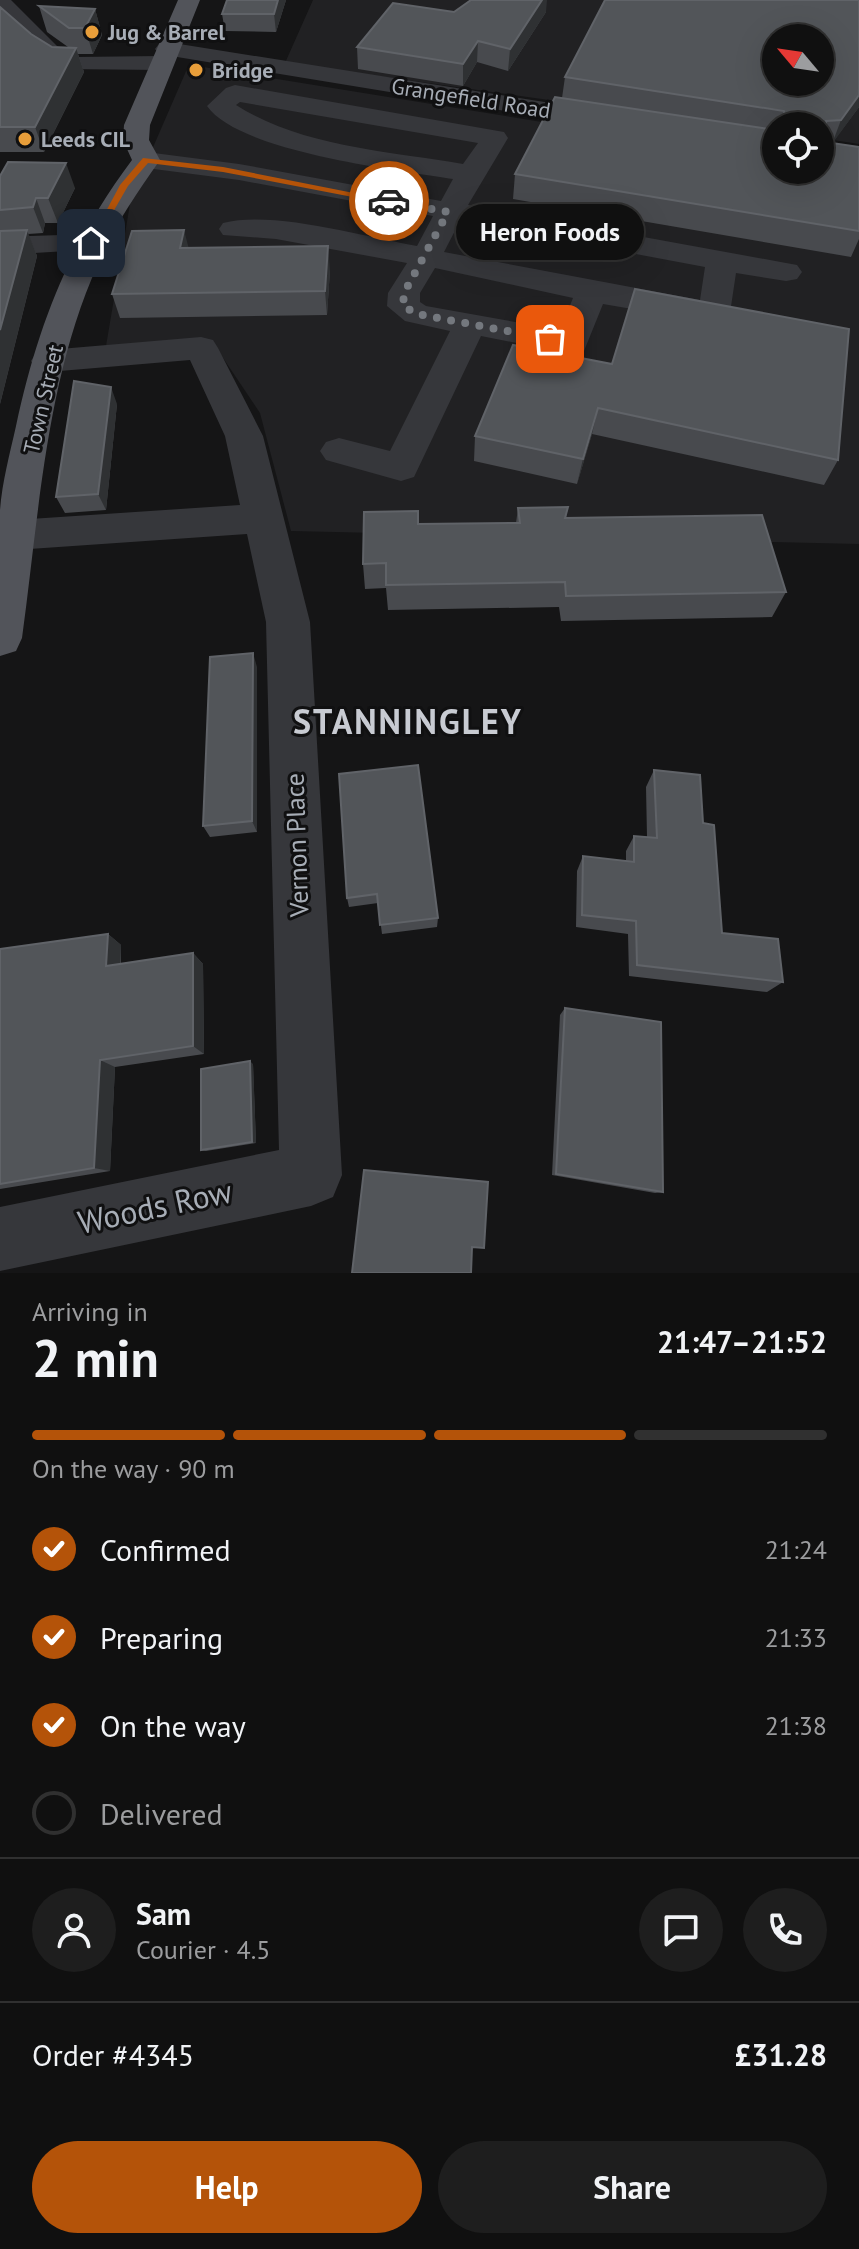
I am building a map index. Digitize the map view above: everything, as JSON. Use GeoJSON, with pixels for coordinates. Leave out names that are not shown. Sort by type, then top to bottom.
{"type":"FeatureCollection","features":[{"type":"Feature","properties":{"kind":"main road"},"geometry":{"type":"LineString","coordinates":[[146,160],[136,140],[137,125],[189,0]]}},
{"type":"Feature","properties":{"kind":"main road","name":"Town Street"},"geometry":{"type":"LineString","coordinates":[[1,625],[48,361],[91,243],[124,185],[146,160]]}},
{"type":"Feature","properties":{"kind":"street","name":"Grangefield Road"},"geometry":{"type":"LineString","coordinates":[[0,2],[49,51],[71,64],[164,56],[636,124]]}},
{"type":"Feature","properties":{"kind":"street"},"geometry":{"type":"LineString","coordinates":[[470,174],[284,139],[237,120],[220,106],[235,93],[495,138],[470,174],[404,293],[403,306],[417,314],[572,343],[591,292]]}},
{"type":"Feature","properties":{"kind":"street"},"geometry":{"type":"LineString","coordinates":[[146,160],[239,172],[786,272]]}},
{"type":"Feature","properties":{"kind":"street"},"geometry":{"type":"LineString","coordinates":[[234,229],[276,230],[714,313],[722,261]]}},
{"type":"Feature","properties":{"kind":"street"},"geometry":{"type":"LineString","coordinates":[[0,246],[91,243]]}},
{"type":"Feature","properties":{"kind":"street"},"geometry":{"type":"LineString","coordinates":[[339,451],[401,467],[470,324]]}},
{"type":"Feature","properties":{"kind":"street","name":"Vernon Place"},"geometry":{"type":"LineString","coordinates":[[48,361],[201,348],[244,436],[288,622],[311,1175]]}},
{"type":"Feature","properties":{"kind":"street"},"geometry":{"type":"LineString","coordinates":[[15,535],[263,518]]}},
{"type":"Feature","properties":{"kind":"street","name":"Woods Row"},"geometry":{"type":"LineString","coordinates":[[0,1239],[311,1175]]}},
{"type":"Feature","properties":{"kind":"shaded area"},"geometry":{"type":"Polygon","coordinates":[[[313,0],[859,0],[859,144],[834,140],[834,112],[762,112],[762,130],[285,63],[313,0]]]}},
{"type":"Feature","properties":{"kind":"shaded area"},"geometry":{"type":"Polygon","coordinates":[[[197,66],[762,158],[762,184],[834,184],[834,172],[859,173],[859,544],[291,531],[260,413],[213,343],[105,352],[131,198],[187,69],[197,66]]]}},
{"type":"Feature","properties":{"kind":"building"},"geometry":{"type":"Polygon","coordinates":[[[227,0],[278,0],[274,14],[222,14],[227,0]]]}},
{"type":"Feature","properties":{"kind":"building"},"geometry":{"type":"Polygon","coordinates":[[[471,0],[542,0],[510,49],[478,41],[463,64],[357,47],[393,3],[454,12],[471,0]]]}},
{"type":"Feature","properties":{"kind":"building"},"geometry":{"type":"Polygon","coordinates":[[[605,0],[859,0],[859,95],[841,120],[834,120],[834,112],[784,111],[565,77],[605,0]]]}},
{"type":"Feature","properties":{"kind":"building"},"geometry":{"type":"Polygon","coordinates":[[[39,6],[95,9],[85,28],[69,28],[39,6]]]}},
{"type":"Feature","properties":{"kind":"building"},"geometry":{"type":"Polygon","coordinates":[[[0,7],[31,34],[52,47],[76,48],[35,127],[0,127],[0,7]]]}},
{"type":"Feature","properties":{"kind":"building"},"geometry":{"type":"Polygon","coordinates":[[[555,97],[762,128],[762,184],[834,184],[834,143],[859,147],[859,231],[515,174],[555,97]]]}},
{"type":"Feature","properties":{"kind":"building"},"geometry":{"type":"Polygon","coordinates":[[[8,162],[66,163],[48,198],[36,198],[33,207],[0,210],[0,176],[8,162]]]}},
{"type":"Feature","properties":{"kind":"building"},"geometry":{"type":"Polygon","coordinates":[[[27,230],[0,330],[0,231],[27,230]]]}},
{"type":"Feature","properties":{"kind":"building"},"geometry":{"type":"Polygon","coordinates":[[[184,230],[180,248],[328,246],[325,291],[112,294],[132,231],[184,230]]]}},
{"type":"Feature","properties":{"kind":"building"},"geometry":{"type":"Polygon","coordinates":[[[635,289],[849,329],[838,460],[598,408],[583,459],[475,436],[513,345],[612,364],[635,289]]]}},
{"type":"Feature","properties":{"kind":"building"},"geometry":{"type":"Polygon","coordinates":[[[74,381],[111,387],[98,494],[56,497],[74,381]]]}},
{"type":"Feature","properties":{"kind":"building"},"geometry":{"type":"Polygon","coordinates":[[[568,507],[565,518],[762,515],[786,592],[566,596],[565,582],[386,585],[386,563],[363,564],[364,512],[418,511],[418,524],[520,523],[518,508],[568,507]]]}},
{"type":"Feature","properties":{"kind":"building"},"geometry":{"type":"Polygon","coordinates":[[[253,653],[252,821],[203,826],[210,657],[253,653]]]}},
{"type":"Feature","properties":{"kind":"building"},"geometry":{"type":"Polygon","coordinates":[[[418,765],[438,918],[380,925],[377,894],[347,898],[339,774],[418,765]]]}},
{"type":"Feature","properties":{"kind":"building"},"geometry":{"type":"Polygon","coordinates":[[[654,770],[700,775],[703,823],[714,825],[722,933],[778,939],[783,982],[637,965],[636,921],[582,915],[583,856],[634,862],[634,836],[657,838],[654,770]]]}},
{"type":"Feature","properties":{"kind":"building"},"geometry":{"type":"Polygon","coordinates":[[[108,934],[106,966],[193,953],[193,1046],[100,1060],[94,1168],[0,1184],[0,949],[108,934]]]}},
{"type":"Feature","properties":{"kind":"building"},"geometry":{"type":"Polygon","coordinates":[[[565,1008],[661,1022],[663,1192],[556,1174],[565,1008]]]}},
{"type":"Feature","properties":{"kind":"building"},"geometry":{"type":"Polygon","coordinates":[[[250,1061],[252,1142],[201,1150],[201,1069],[250,1061]]]}},
{"type":"Feature","properties":{"kind":"building"},"geometry":{"type":"Polygon","coordinates":[[[364,1170],[488,1182],[484,1248],[472,1247],[471,1273],[352,1273],[364,1170]]]}},
{"type":"Feature","properties":{"kind":"way so far"},"geometry":{"type":"LineString","coordinates":[[389,201],[448,212],[404,293],[403,306],[417,314],[550,339]]}},
{"type":"Feature","properties":{"kind":"place","name":"Jug & Barrel"},"geometry":{"type":"Point","coordinates":[92,32]}},
{"type":"Feature","properties":{"kind":"place","name":"Bridge"},"geometry":{"type":"Point","coordinates":[196,70]}},
{"type":"Feature","properties":{"kind":"place","name":"Leeds CIL"},"geometry":{"type":"Point","coordinates":[25,139]}},
{"type":"Feature","properties":{"kind":"place","name":"Heron Foods"},"geometry":{"type":"Point","coordinates":[550,339]}},
{"type":"Feature","properties":{"kind":"district","name":"STANNINGLEY"},"geometry":{"type":"Point","coordinates":[408,722]}},
{"type":"Feature","properties":{"kind":"route"},"geometry":{"type":"LineString","coordinates":[[91,243],[124,185],[146,160],[223,169],[389,201]]}}]}
